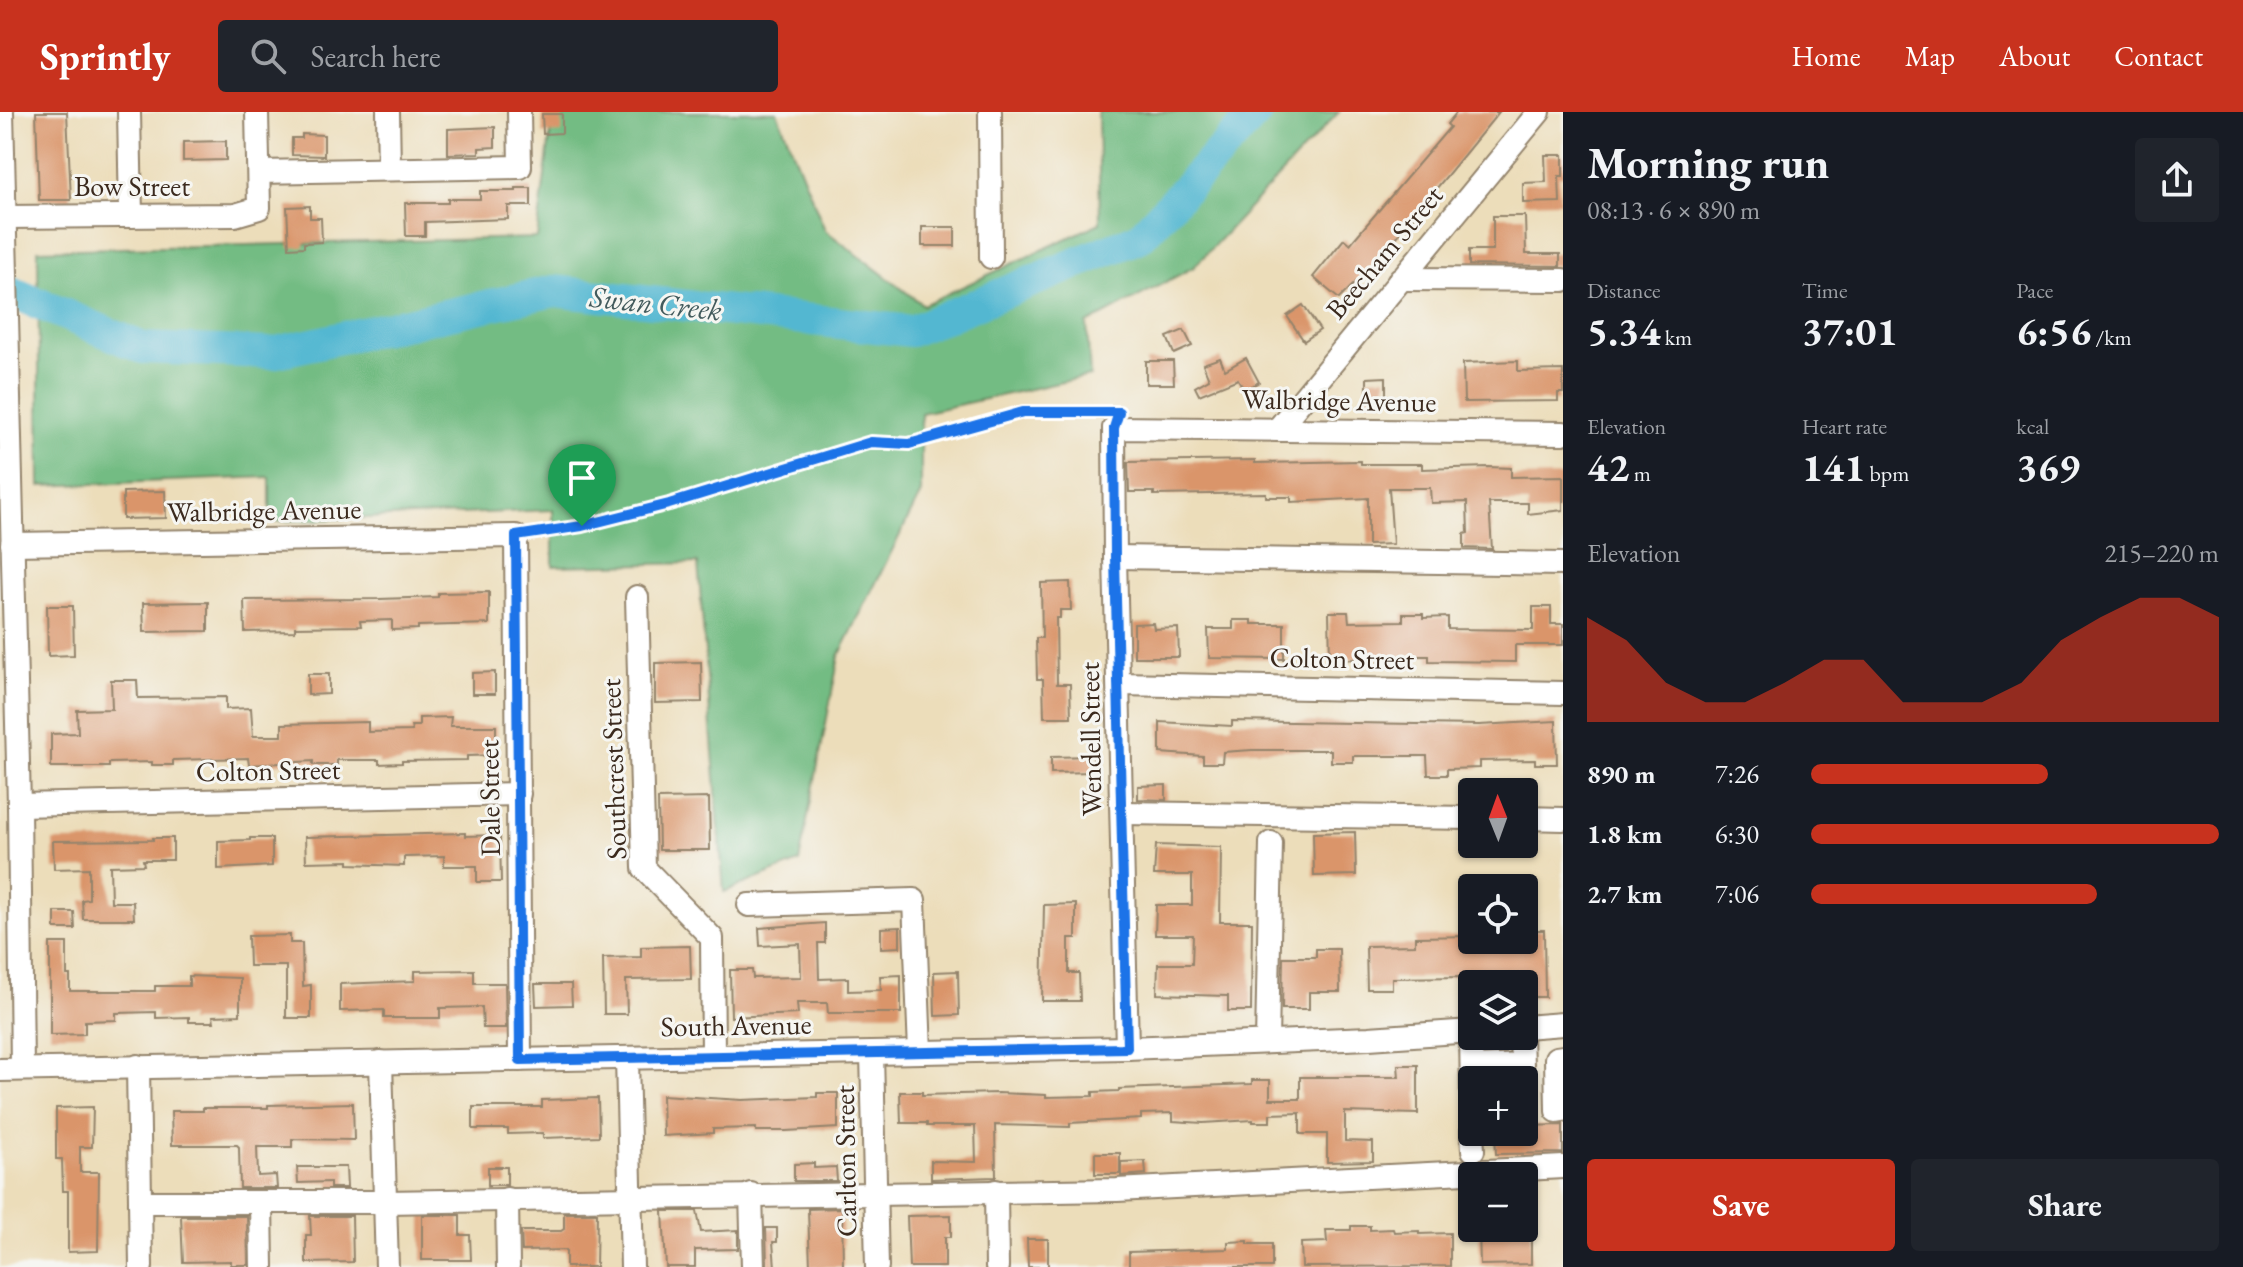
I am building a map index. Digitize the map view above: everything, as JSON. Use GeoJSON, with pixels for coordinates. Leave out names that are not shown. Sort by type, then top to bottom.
{"type":"FeatureCollection","features":[{"type":"Feature","properties":{"kind":"street"},"geometry":{"type":"LineString","coordinates":[[2,112],[19,805],[11,1069]]}},
{"type":"Feature","properties":{"kind":"street"},"geometry":{"type":"LineString","coordinates":[[129,112],[131,216]]}},
{"type":"Feature","properties":{"kind":"street"},"geometry":{"type":"LineString","coordinates":[[257,112],[259,172],[520,167],[519,112]]}},
{"type":"Feature","properties":{"kind":"street"},"geometry":{"type":"LineString","coordinates":[[388,112],[389,169]]}},
{"type":"Feature","properties":{"kind":"street"},"geometry":{"type":"LineString","coordinates":[[990,112],[991,257]]}},
{"type":"Feature","properties":{"kind":"street","name":"Beecham Street"},"geometry":{"type":"LineString","coordinates":[[1277,430],[1539,112]]}},
{"type":"Feature","properties":{"kind":"street","name":"Bow Street"},"geometry":{"type":"LineString","coordinates":[[5,217],[235,215],[259,208],[259,172]]}},
{"type":"Feature","properties":{"kind":"street"},"geometry":{"type":"LineString","coordinates":[[1400,279],[1563,280]]}},
{"type":"Feature","properties":{"kind":"street","name":"Walbridge Avenue"},"geometry":{"type":"LineString","coordinates":[[1108,420],[1277,430],[1563,433]]}},
{"type":"Feature","properties":{"kind":"street","name":"Wendell Street"},"geometry":{"type":"LineString","coordinates":[[1108,420],[1119,684],[1127,1048]]}},
{"type":"Feature","properties":{"kind":"street","name":"Walbridge Avenue"},"geometry":{"type":"LineString","coordinates":[[12,544],[516,536]]}},
{"type":"Feature","properties":{"kind":"street","name":"Dale Street"},"geometry":{"type":"LineString","coordinates":[[516,536],[520,1060]]}},
{"type":"Feature","properties":{"kind":"street"},"geometry":{"type":"LineString","coordinates":[[1115,557],[1563,564]]}},
{"type":"Feature","properties":{"kind":"street","name":"Southcrest Street"},"geometry":{"type":"LineString","coordinates":[[637,597],[644,868],[712,938],[713,1055]]}},
{"type":"Feature","properties":{"kind":"street","name":"Colton Street"},"geometry":{"type":"LineString","coordinates":[[1119,684],[1563,693]]}},
{"type":"Feature","properties":{"kind":"street","name":"Colton Street"},"geometry":{"type":"LineString","coordinates":[[19,805],[519,794]]}},
{"type":"Feature","properties":{"kind":"street"},"geometry":{"type":"LineString","coordinates":[[1122,813],[1458,818]]}},
{"type":"Feature","properties":{"kind":"street"},"geometry":{"type":"LineString","coordinates":[[1538,818],[1563,819]]}},
{"type":"Feature","properties":{"kind":"street"},"geometry":{"type":"LineString","coordinates":[[1267,1042],[1271,843]]}},
{"type":"Feature","properties":{"kind":"street"},"geometry":{"type":"LineString","coordinates":[[749,905],[914,900],[920,1052]]}},
{"type":"Feature","properties":{"kind":"street"},"geometry":{"type":"LineString","coordinates":[[1538,1026],[1559,1024],[1557,1111],[1563,1110]]}},
{"type":"Feature","properties":{"kind":"street","name":"South Avenue"},"geometry":{"type":"LineString","coordinates":[[11,1069],[1127,1048],[1458,1032]]}},
{"type":"Feature","properties":{"kind":"street"},"geometry":{"type":"LineString","coordinates":[[1497,1066],[1522,1065],[1521,1050]]}},
{"type":"Feature","properties":{"kind":"street","name":"Carlton Street"},"geometry":{"type":"LineString","coordinates":[[872,1053],[877,1267]]}},
{"type":"Feature","properties":{"kind":"street"},"geometry":{"type":"LineString","coordinates":[[627,1058],[632,1267]]}},
{"type":"Feature","properties":{"kind":"street"},"geometry":{"type":"LineString","coordinates":[[381,1062],[387,1267]]}},
{"type":"Feature","properties":{"kind":"street"},"geometry":{"type":"LineString","coordinates":[[138,1066],[141,1267]]}},
{"type":"Feature","properties":{"kind":"street"},"geometry":{"type":"LineString","coordinates":[[140,1202],[385,1202],[1173,1188],[1563,1167]]}},
{"type":"Feature","properties":{"kind":"street"},"geometry":{"type":"LineString","coordinates":[[996,1191],[997,1267]]}},
{"type":"Feature","properties":{"kind":"street"},"geometry":{"type":"LineString","coordinates":[[751,1194],[753,1267]]}},
{"type":"Feature","properties":{"kind":"street"},"geometry":{"type":"LineString","coordinates":[[507,1199],[508,1267]]}},
{"type":"Feature","properties":{"kind":"street"},"geometry":{"type":"LineString","coordinates":[[261,1202],[262,1267]]}},
{"type":"Feature","properties":{"kind":"path"},"geometry":{"type":"LineString","coordinates":[[516,536],[582,526],[669,504],[871,442],[909,444],[1023,412],[1108,420]]}},
{"type":"Feature","properties":{"kind":"green space"},"geometry":{"type":"Polygon","coordinates":[[[553,112],[777,112],[825,230],[923,305],[1100,223],[1098,112],[1339,112],[1194,267],[1087,324],[1090,376],[921,413],[921,493],[839,656],[799,862],[724,892],[698,563],[553,566],[553,510],[270,522],[270,477],[40,486],[38,250],[537,238],[553,112]]]}},
{"type":"Feature","properties":{"kind":"building"},"geometry":{"type":"Polygon","coordinates":[[[36,112],[67,112],[71,200],[39,200],[36,112]]]}},
{"type":"Feature","properties":{"kind":"building"},"geometry":{"type":"Polygon","coordinates":[[[1457,112],[1499,112],[1378,260],[1339,299],[1313,277],[1344,239],[1350,244],[1450,127],[1447,124],[1457,112]]]}},
{"type":"Feature","properties":{"kind":"building"},"geometry":{"type":"Polygon","coordinates":[[[542,114],[562,114],[562,133],[543,134],[542,114]]]}},
{"type":"Feature","properties":{"kind":"building"},"geometry":{"type":"Polygon","coordinates":[[[495,127],[495,147],[479,148],[479,153],[448,154],[448,129],[495,127]]]}},
{"type":"Feature","properties":{"kind":"building"},"geometry":{"type":"Polygon","coordinates":[[[302,134],[324,135],[324,156],[292,155],[292,138],[302,138],[302,134]]]}},
{"type":"Feature","properties":{"kind":"building"},"geometry":{"type":"Polygon","coordinates":[[[226,141],[226,160],[183,161],[183,142],[226,141]]]}},
{"type":"Feature","properties":{"kind":"building"},"geometry":{"type":"Polygon","coordinates":[[[1545,155],[1563,155],[1563,176],[1559,176],[1560,202],[1523,203],[1523,183],[1546,182],[1545,155]]]}},
{"type":"Feature","properties":{"kind":"building"},"geometry":{"type":"Polygon","coordinates":[[[516,188],[531,188],[531,206],[508,206],[508,219],[425,222],[425,236],[406,236],[405,203],[480,199],[480,191],[516,191],[516,188]]]}},
{"type":"Feature","properties":{"kind":"building"},"geometry":{"type":"Polygon","coordinates":[[[310,206],[310,218],[321,218],[322,242],[289,248],[287,207],[310,206]]]}},
{"type":"Feature","properties":{"kind":"building"},"geometry":{"type":"Polygon","coordinates":[[[1493,216],[1525,216],[1526,254],[1560,254],[1560,266],[1469,265],[1469,250],[1493,250],[1493,216]]]}},
{"type":"Feature","properties":{"kind":"building"},"geometry":{"type":"Polygon","coordinates":[[[922,227],[955,227],[955,246],[922,246],[922,227]]]}},
{"type":"Feature","properties":{"kind":"building"},"geometry":{"type":"Polygon","coordinates":[[[1303,305],[1320,330],[1304,341],[1287,316],[1303,305]]]}},
{"type":"Feature","properties":{"kind":"building"},"geometry":{"type":"Polygon","coordinates":[[[1184,330],[1192,346],[1174,354],[1167,337],[1184,330]]]}},
{"type":"Feature","properties":{"kind":"building"},"geometry":{"type":"Polygon","coordinates":[[[1220,358],[1225,370],[1246,358],[1259,382],[1244,390],[1238,379],[1199,395],[1195,387],[1209,379],[1203,364],[1220,358]]]}},
{"type":"Feature","properties":{"kind":"building"},"geometry":{"type":"Polygon","coordinates":[[[1146,361],[1173,361],[1174,384],[1146,384],[1146,361]]]}},
{"type":"Feature","properties":{"kind":"building"},"geometry":{"type":"Polygon","coordinates":[[[1518,361],[1518,371],[1563,370],[1563,393],[1558,393],[1558,401],[1464,402],[1463,363],[1518,361]]]}},
{"type":"Feature","properties":{"kind":"building"},"geometry":{"type":"Polygon","coordinates":[[[1386,377],[1386,401],[1367,401],[1367,378],[1386,377]]]}},
{"type":"Feature","properties":{"kind":"building"},"geometry":{"type":"Polygon","coordinates":[[[1255,460],[1255,463],[1361,461],[1361,464],[1422,464],[1422,469],[1511,468],[1511,477],[1563,476],[1563,510],[1528,514],[1528,503],[1489,503],[1492,549],[1464,548],[1464,534],[1468,533],[1467,502],[1431,503],[1430,488],[1389,488],[1393,544],[1368,545],[1368,498],[1291,502],[1291,497],[1266,497],[1266,493],[1154,495],[1154,492],[1129,492],[1128,462],[1255,460]]]}},
{"type":"Feature","properties":{"kind":"building"},"geometry":{"type":"Polygon","coordinates":[[[165,491],[166,518],[123,519],[123,492],[165,491]]]}},
{"type":"Feature","properties":{"kind":"building"},"geometry":{"type":"Polygon","coordinates":[[[1070,582],[1071,610],[1060,610],[1060,618],[1056,618],[1057,684],[1070,684],[1071,717],[1044,717],[1043,679],[1037,679],[1036,638],[1042,638],[1041,583],[1070,582]]]}},
{"type":"Feature","properties":{"kind":"building"},"geometry":{"type":"Polygon","coordinates":[[[489,592],[489,624],[392,630],[392,620],[360,621],[361,626],[295,627],[295,631],[245,632],[244,600],[379,599],[489,592]]]}},
{"type":"Feature","properties":{"kind":"building"},"geometry":{"type":"Polygon","coordinates":[[[208,602],[208,631],[144,632],[143,603],[208,602]]]}},
{"type":"Feature","properties":{"kind":"building"},"geometry":{"type":"Polygon","coordinates":[[[47,606],[73,606],[74,655],[48,656],[47,606]]]}},
{"type":"Feature","properties":{"kind":"building"},"geometry":{"type":"Polygon","coordinates":[[[1533,607],[1551,607],[1551,624],[1563,624],[1563,645],[1515,645],[1515,662],[1429,661],[1429,656],[1398,656],[1398,662],[1379,662],[1379,657],[1330,661],[1329,612],[1348,612],[1349,622],[1403,621],[1403,614],[1423,614],[1423,618],[1448,617],[1448,629],[1533,630],[1533,607]]]}},
{"type":"Feature","properties":{"kind":"building"},"geometry":{"type":"Polygon","coordinates":[[[1233,620],[1252,620],[1252,624],[1284,624],[1284,659],[1209,658],[1208,629],[1233,629],[1233,620]]]}},
{"type":"Feature","properties":{"kind":"building"},"geometry":{"type":"Polygon","coordinates":[[[1153,623],[1154,629],[1178,628],[1179,657],[1134,657],[1134,624],[1153,623]]]}},
{"type":"Feature","properties":{"kind":"building"},"geometry":{"type":"Polygon","coordinates":[[[701,662],[702,702],[655,703],[655,663],[701,662]]]}},
{"type":"Feature","properties":{"kind":"building"},"geometry":{"type":"Polygon","coordinates":[[[495,672],[495,694],[472,694],[472,673],[495,672]]]}},
{"type":"Feature","properties":{"kind":"building"},"geometry":{"type":"Polygon","coordinates":[[[308,674],[329,674],[329,694],[308,695],[308,674]]]}},
{"type":"Feature","properties":{"kind":"building"},"geometry":{"type":"Polygon","coordinates":[[[111,680],[137,680],[138,698],[226,697],[226,709],[251,708],[253,736],[282,736],[282,724],[368,722],[368,732],[412,731],[411,726],[419,726],[419,718],[451,717],[450,726],[496,726],[496,755],[467,756],[467,760],[379,764],[379,760],[337,760],[337,765],[313,765],[313,761],[249,765],[248,758],[173,760],[173,765],[152,765],[152,762],[109,763],[109,767],[51,767],[51,734],[78,733],[77,710],[112,709],[111,680]]]}},
{"type":"Feature","properties":{"kind":"building"},"geometry":{"type":"Polygon","coordinates":[[[1232,721],[1479,725],[1556,721],[1557,764],[1535,764],[1535,760],[1480,761],[1480,768],[1447,769],[1447,775],[1428,775],[1427,756],[1353,756],[1353,762],[1331,762],[1331,750],[1252,750],[1223,752],[1222,763],[1203,763],[1203,756],[1160,753],[1160,722],[1232,726],[1232,721]]]}},
{"type":"Feature","properties":{"kind":"building"},"geometry":{"type":"Polygon","coordinates":[[[1093,756],[1093,772],[1051,773],[1051,757],[1093,756]]]}},
{"type":"Feature","properties":{"kind":"building"},"geometry":{"type":"Polygon","coordinates":[[[1166,785],[1166,800],[1138,799],[1138,786],[1166,785]]]}},
{"type":"Feature","properties":{"kind":"building"},"geometry":{"type":"Polygon","coordinates":[[[709,798],[710,850],[659,850],[658,799],[709,798]]]}},
{"type":"Feature","properties":{"kind":"building"},"geometry":{"type":"Polygon","coordinates":[[[1355,832],[1356,875],[1314,876],[1313,833],[1355,832]]]}},
{"type":"Feature","properties":{"kind":"building"},"geometry":{"type":"Polygon","coordinates":[[[465,833],[465,836],[500,835],[501,882],[477,882],[477,866],[444,866],[444,856],[404,857],[404,866],[349,864],[349,861],[306,862],[305,837],[465,833]]]}},
{"type":"Feature","properties":{"kind":"building"},"geometry":{"type":"Polygon","coordinates":[[[173,838],[173,860],[143,860],[144,865],[110,866],[111,902],[133,902],[134,919],[83,919],[82,900],[89,899],[89,868],[54,869],[53,841],[173,838]]]}},
{"type":"Feature","properties":{"kind":"building"},"geometry":{"type":"Polygon","coordinates":[[[272,838],[272,866],[218,869],[218,841],[272,838]]]}},
{"type":"Feature","properties":{"kind":"building"},"geometry":{"type":"Polygon","coordinates":[[[1156,845],[1221,847],[1220,922],[1252,922],[1251,1011],[1228,1011],[1228,996],[1157,994],[1158,964],[1192,964],[1193,935],[1155,935],[1156,905],[1192,905],[1192,875],[1154,875],[1156,845]]]}},
{"type":"Feature","properties":{"kind":"building"},"geometry":{"type":"Polygon","coordinates":[[[1076,904],[1076,938],[1069,938],[1069,973],[1079,973],[1080,1001],[1042,1001],[1044,905],[1076,904]]]}},
{"type":"Feature","properties":{"kind":"building"},"geometry":{"type":"Polygon","coordinates":[[[55,912],[74,912],[75,929],[55,929],[55,912]]]}},
{"type":"Feature","properties":{"kind":"building"},"geometry":{"type":"Polygon","coordinates":[[[825,923],[825,943],[818,943],[819,979],[848,978],[848,991],[881,990],[880,976],[901,975],[901,1013],[828,1013],[827,1003],[797,1003],[798,1014],[731,1017],[730,970],[752,970],[753,978],[801,977],[800,944],[760,946],[759,928],[825,923]]]}},
{"type":"Feature","properties":{"kind":"building"},"geometry":{"type":"Polygon","coordinates":[[[900,927],[900,947],[881,948],[881,928],[900,927]]]}},
{"type":"Feature","properties":{"kind":"building"},"geometry":{"type":"Polygon","coordinates":[[[1538,930],[1544,930],[1545,997],[1538,997],[1538,970],[1458,970],[1458,977],[1392,978],[1392,989],[1367,989],[1366,946],[1415,945],[1415,937],[1458,936],[1458,954],[1538,954],[1538,930]]]}},
{"type":"Feature","properties":{"kind":"building"},"geometry":{"type":"Polygon","coordinates":[[[290,935],[290,943],[302,943],[303,986],[311,985],[311,1018],[286,1018],[286,966],[249,966],[248,936],[290,935]]]}},
{"type":"Feature","properties":{"kind":"building"},"geometry":{"type":"Polygon","coordinates":[[[50,943],[67,943],[70,991],[155,991],[155,986],[189,986],[189,976],[240,978],[240,1015],[213,1016],[214,1022],[189,1022],[189,1017],[156,1018],[156,1012],[116,1013],[116,1020],[85,1021],[85,1034],[50,1035],[50,943]]]}},
{"type":"Feature","properties":{"kind":"building"},"geometry":{"type":"Polygon","coordinates":[[[690,946],[691,979],[626,980],[627,1014],[604,1014],[603,958],[641,957],[641,947],[690,946]]]}},
{"type":"Feature","properties":{"kind":"building"},"geometry":{"type":"Polygon","coordinates":[[[1316,949],[1339,949],[1340,992],[1309,992],[1309,1009],[1282,1009],[1283,957],[1316,957],[1316,949]]]}},
{"type":"Feature","properties":{"kind":"building"},"geometry":{"type":"Polygon","coordinates":[[[474,970],[474,983],[505,983],[506,1028],[483,1028],[482,1007],[440,1008],[440,1018],[384,1018],[384,1010],[340,1011],[340,984],[415,981],[415,971],[474,970]]]}},
{"type":"Feature","properties":{"kind":"building"},"geometry":{"type":"Polygon","coordinates":[[[958,971],[959,1015],[935,1016],[934,972],[958,971]]]}},
{"type":"Feature","properties":{"kind":"building"},"geometry":{"type":"Polygon","coordinates":[[[535,984],[571,984],[572,1005],[536,1006],[535,984]]]}},
{"type":"Feature","properties":{"kind":"building"},"geometry":{"type":"Polygon","coordinates":[[[1398,1065],[1418,1065],[1418,1114],[1345,1112],[1345,1141],[1373,1142],[1373,1161],[1327,1162],[1327,1134],[1300,1134],[1300,1113],[1270,1114],[1270,1122],[1203,1123],[1173,1121],[1173,1113],[1141,1114],[1141,1119],[1070,1123],[1070,1127],[995,1125],[996,1177],[931,1179],[931,1161],[976,1162],[975,1126],[901,1123],[900,1092],[922,1092],[922,1095],[998,1093],[1046,1097],[1093,1096],[1093,1092],[1119,1089],[1252,1084],[1252,1080],[1270,1080],[1270,1099],[1300,1099],[1300,1077],[1399,1077],[1398,1065]]]}},
{"type":"Feature","properties":{"kind":"building"},"geometry":{"type":"Polygon","coordinates":[[[817,1093],[838,1093],[838,1128],[786,1131],[713,1129],[713,1133],[663,1136],[662,1095],[742,1100],[817,1097],[817,1093]]]}},
{"type":"Feature","properties":{"kind":"building"},"geometry":{"type":"Polygon","coordinates":[[[598,1098],[599,1136],[543,1138],[543,1133],[508,1134],[508,1129],[473,1129],[473,1107],[542,1107],[542,1100],[598,1098]]]}},
{"type":"Feature","properties":{"kind":"building"},"geometry":{"type":"Polygon","coordinates":[[[353,1103],[354,1140],[292,1139],[292,1147],[257,1147],[258,1176],[276,1175],[277,1188],[240,1188],[237,1145],[172,1145],[171,1111],[353,1103]]]}},
{"type":"Feature","properties":{"kind":"building"},"geometry":{"type":"Polygon","coordinates":[[[93,1107],[92,1147],[80,1147],[80,1172],[99,1172],[98,1251],[68,1252],[68,1191],[63,1191],[62,1159],[56,1159],[56,1108],[93,1107]]]}},
{"type":"Feature","properties":{"kind":"building"},"geometry":{"type":"Polygon","coordinates":[[[1563,1125],[1563,1153],[1496,1154],[1496,1146],[1538,1146],[1538,1126],[1563,1125]]]}},
{"type":"Feature","properties":{"kind":"building"},"geometry":{"type":"Polygon","coordinates":[[[1095,1153],[1120,1153],[1120,1174],[1095,1174],[1095,1153]]]}},
{"type":"Feature","properties":{"kind":"building"},"geometry":{"type":"Polygon","coordinates":[[[1145,1161],[1146,1174],[1121,1176],[1121,1162],[1145,1161]]]}},
{"type":"Feature","properties":{"kind":"building"},"geometry":{"type":"Polygon","coordinates":[[[814,1163],[814,1168],[836,1167],[837,1181],[794,1181],[794,1164],[814,1163]]]}},
{"type":"Feature","properties":{"kind":"building"},"geometry":{"type":"Polygon","coordinates":[[[297,1167],[346,1167],[347,1188],[330,1188],[330,1182],[298,1183],[297,1167]]]}},
{"type":"Feature","properties":{"kind":"building"},"geometry":{"type":"Polygon","coordinates":[[[488,1167],[507,1167],[507,1185],[488,1185],[488,1167]]]}},
{"type":"Feature","properties":{"kind":"building"},"geometry":{"type":"Polygon","coordinates":[[[842,1208],[843,1267],[810,1267],[808,1209],[842,1208]]]}},
{"type":"Feature","properties":{"kind":"building"},"geometry":{"type":"Polygon","coordinates":[[[663,1211],[697,1211],[701,1232],[738,1230],[738,1249],[695,1250],[695,1267],[666,1267],[663,1211]]]}},
{"type":"Feature","properties":{"kind":"building"},"geometry":{"type":"Polygon","coordinates":[[[564,1213],[597,1213],[596,1267],[566,1267],[566,1250],[522,1251],[521,1231],[561,1231],[564,1229],[564,1213]]]}},
{"type":"Feature","properties":{"kind":"building"},"geometry":{"type":"Polygon","coordinates":[[[422,1215],[460,1215],[460,1235],[470,1235],[471,1260],[422,1260],[422,1215]]]}},
{"type":"Feature","properties":{"kind":"building"},"geometry":{"type":"Polygon","coordinates":[[[951,1215],[951,1237],[945,1237],[945,1267],[909,1267],[907,1216],[951,1215]]]}},
{"type":"Feature","properties":{"kind":"building"},"geometry":{"type":"Polygon","coordinates":[[[181,1216],[247,1216],[248,1265],[231,1265],[231,1261],[183,1262],[181,1216]]]}},
{"type":"Feature","properties":{"kind":"building"},"geometry":{"type":"Polygon","coordinates":[[[310,1216],[352,1216],[353,1262],[306,1263],[306,1235],[311,1235],[310,1216]]]}},
{"type":"Feature","properties":{"kind":"building"},"geometry":{"type":"Polygon","coordinates":[[[1351,1226],[1370,1226],[1370,1230],[1393,1229],[1394,1232],[1419,1231],[1419,1234],[1450,1233],[1450,1266],[1302,1267],[1301,1243],[1327,1242],[1326,1230],[1351,1230],[1351,1226]]]}},
{"type":"Feature","properties":{"kind":"building"},"geometry":{"type":"Polygon","coordinates":[[[766,1228],[777,1228],[777,1242],[773,1242],[775,1267],[767,1267],[766,1228]]]}},
{"type":"Feature","properties":{"kind":"building"},"geometry":{"type":"Polygon","coordinates":[[[1027,1239],[1048,1239],[1048,1267],[1028,1267],[1027,1239]]]}},
{"type":"Feature","properties":{"kind":"building"},"geometry":{"type":"Polygon","coordinates":[[[1248,1241],[1248,1244],[1272,1244],[1272,1267],[1129,1267],[1129,1252],[1228,1249],[1228,1242],[1248,1241]]]}},
{"type":"Feature","properties":{"kind":"building"},"geometry":{"type":"Polygon","coordinates":[[[1479,1242],[1531,1242],[1531,1264],[1480,1265],[1479,1242]]]}},
{"type":"Feature","properties":{"kind":"waterway","name":"Swan Creek"},"geometry":{"type":"LineString","coordinates":[[0,287],[143,348],[272,353],[554,291],[911,331],[1140,237],[1257,112]]}},
{"type":"Feature","properties":{"kind":"route"},"geometry":{"type":"LineString","coordinates":[[1023,412],[1119,412],[1114,428],[1115,557],[1127,1048],[520,1060],[516,536],[582,526],[669,504],[871,442],[909,444],[1023,412]]}}]}
